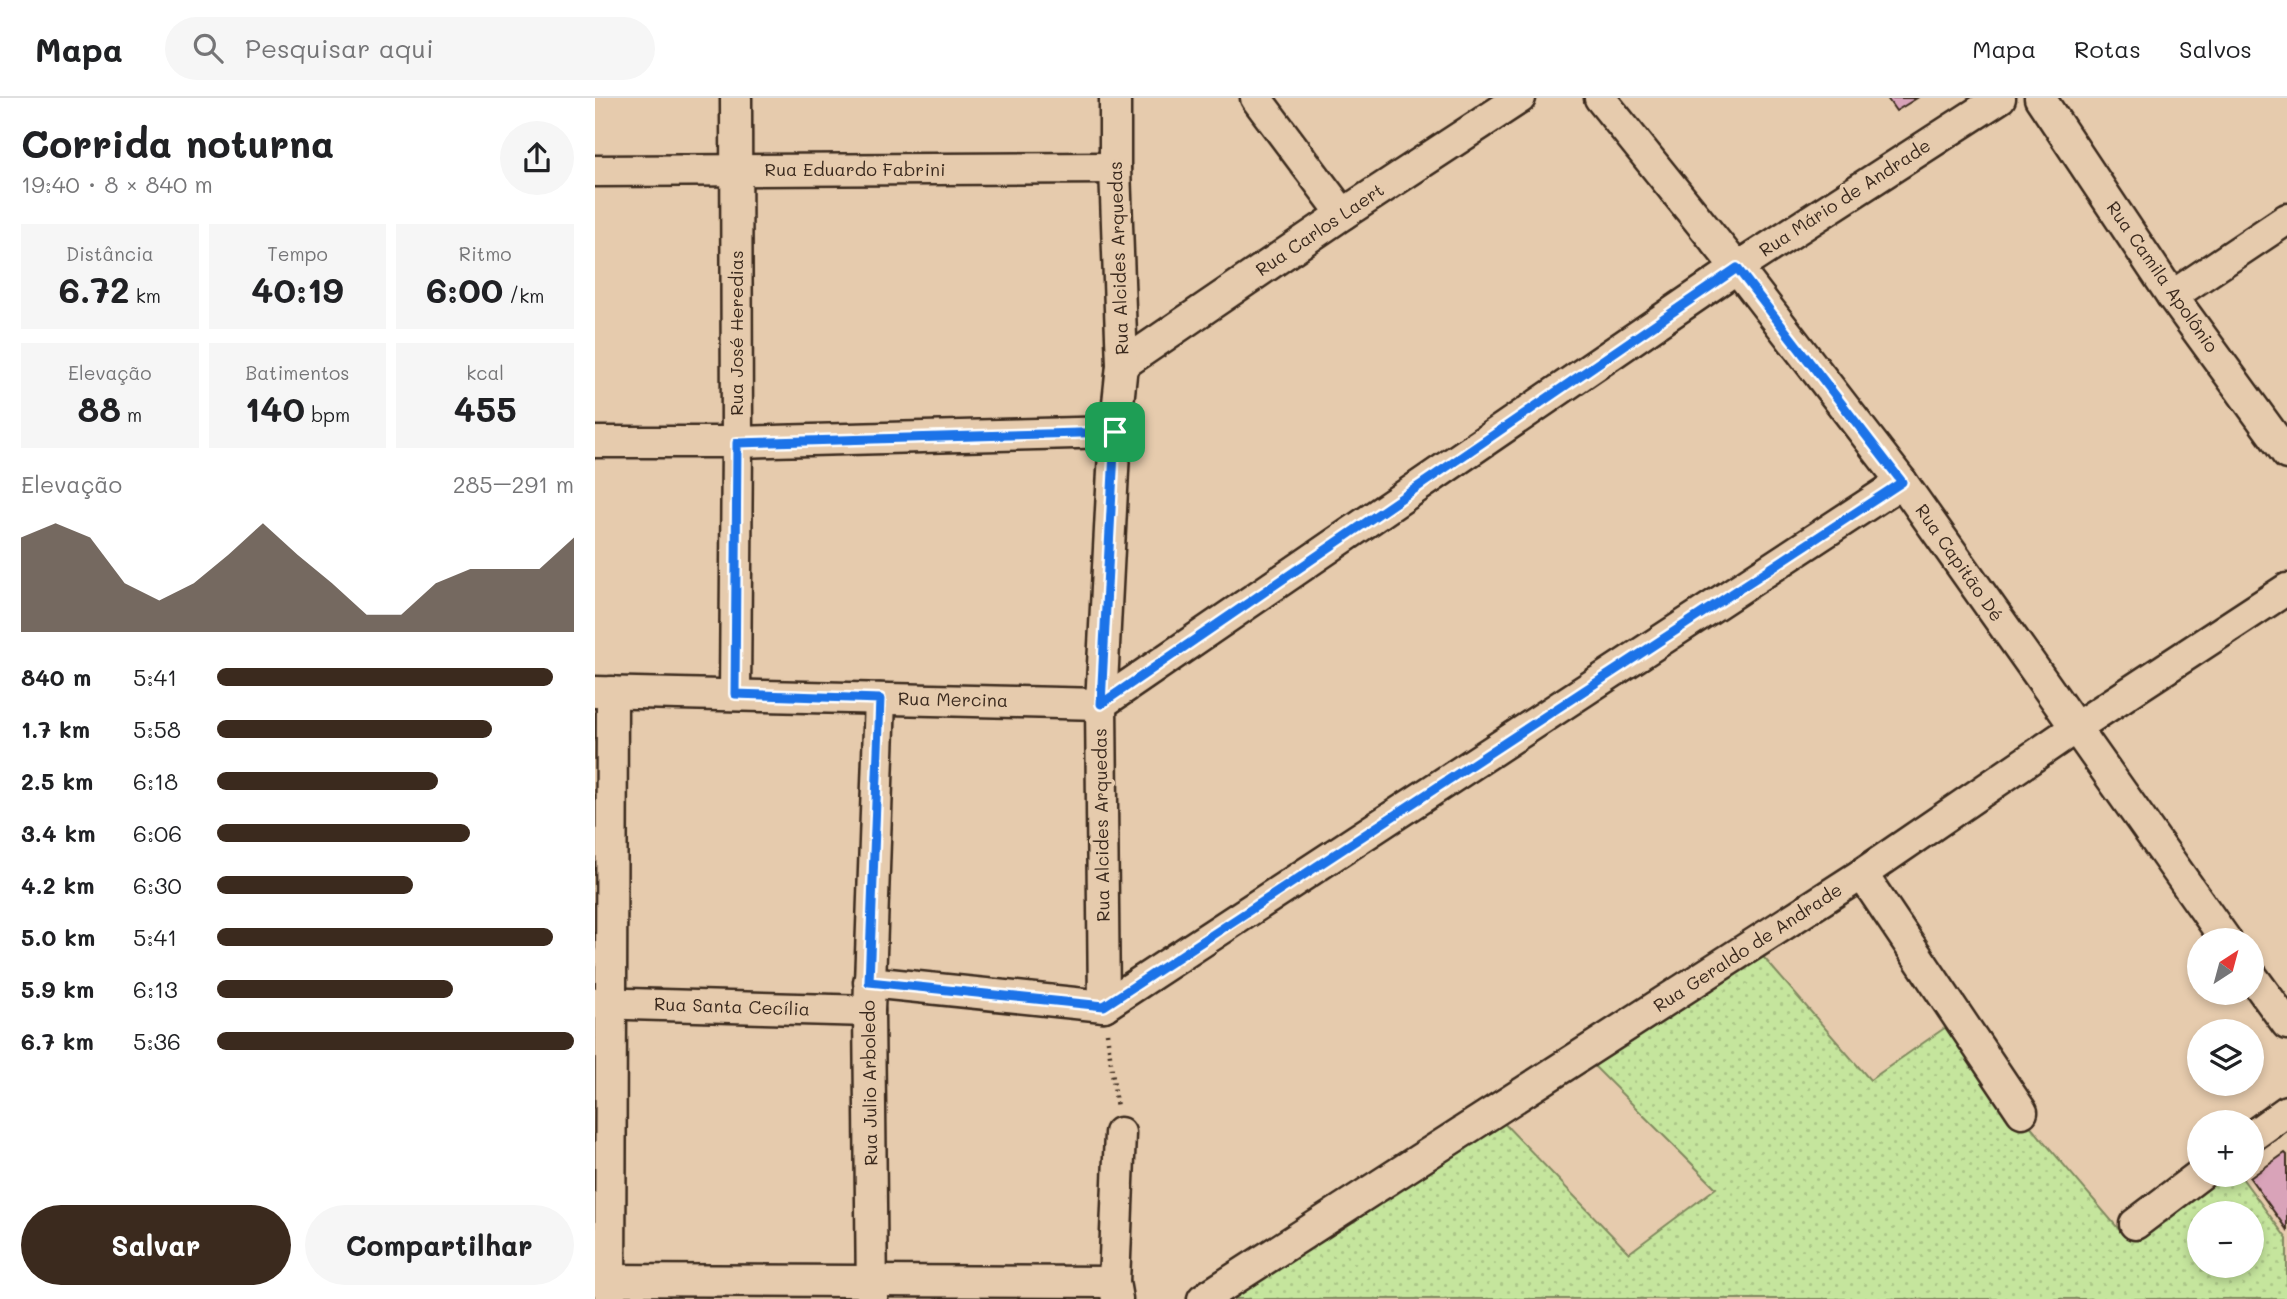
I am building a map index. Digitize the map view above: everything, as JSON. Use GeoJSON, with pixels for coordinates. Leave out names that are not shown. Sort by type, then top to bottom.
{"type":"FeatureCollection","features":[{"type":"Feature","properties":{"kind":"street","name":"Rua José Heredias"},"geometry":{"type":"LineString","coordinates":[[735,694],[736,98]]}},
{"type":"Feature","properties":{"kind":"street","name":"Rua Alcides Arquedas"},"geometry":{"type":"LineString","coordinates":[[1104,1006],[1101,704],[1115,432],[1122,365],[1115,98]]}},
{"type":"Feature","properties":{"kind":"street"},"geometry":{"type":"LineString","coordinates":[[1256,98],[1343,215]]}},
{"type":"Feature","properties":{"kind":"street","name":"Rua Carlos Laert"},"geometry":{"type":"LineString","coordinates":[[1122,365],[1520,98]]}},
{"type":"Feature","properties":{"kind":"street","name":"Rua Capitão Dé"},"geometry":{"type":"LineString","coordinates":[[1600,98],[1737,268],[1902,482],[2218,928]]}},
{"type":"Feature","properties":{"kind":"street","name":"Rua Mário de Andrade"},"geometry":{"type":"LineString","coordinates":[[1101,704],[1737,268],[2000,98]]}},
{"type":"Feature","properties":{"kind":"street","name":"Rua Camila Apolônio"},"geometry":{"type":"LineString","coordinates":[[2040,98],[2172,296],[2287,454]]}},
{"type":"Feature","properties":{"kind":"street","name":"Rua Eduardo Fabrini"},"geometry":{"type":"LineString","coordinates":[[595,171],[1115,168]]}},
{"type":"Feature","properties":{"kind":"street"},"geometry":{"type":"LineString","coordinates":[[2172,296],[2287,219]]}},
{"type":"Feature","properties":{"kind":"street"},"geometry":{"type":"LineString","coordinates":[[595,442],[737,443],[1115,432]]}},
{"type":"Feature","properties":{"kind":"street"},"geometry":{"type":"LineString","coordinates":[[1104,1006],[1902,482]]}},
{"type":"Feature","properties":{"kind":"street","name":"Rua Geraldo de Andrade"},"geometry":{"type":"LineString","coordinates":[[1203,1299],[1862,874],[2075,728],[2287,589]]}},
{"type":"Feature","properties":{"kind":"street"},"geometry":{"type":"LineString","coordinates":[[603,692],[605,1286],[1115,1290],[1120,1133]]}},
{"type":"Feature","properties":{"kind":"street","name":"Rua Mercina"},"geometry":{"type":"LineString","coordinates":[[603,692],[1101,704]]}},
{"type":"Feature","properties":{"kind":"street","name":"Rua Julio Arboledo"},"geometry":{"type":"LineString","coordinates":[[873,1290],[869,997],[880,699]]}},
{"type":"Feature","properties":{"kind":"street"},"geometry":{"type":"LineString","coordinates":[[1862,874],[2022,1112]]}},
{"type":"Feature","properties":{"kind":"street"},"geometry":{"type":"LineString","coordinates":[[2265,994],[2287,1024]]}},
{"type":"Feature","properties":{"kind":"street","name":"Rua Santa Cecília"},"geometry":{"type":"LineString","coordinates":[[604,1004],[869,997],[1104,1006]]}},
{"type":"Feature","properties":{"kind":"street"},"geometry":{"type":"LineString","coordinates":[[2264,1127],[2287,1111]]}},
{"type":"Feature","properties":{"kind":"street"},"geometry":{"type":"LineString","coordinates":[[2135,1223],[2187,1184]]}},
{"type":"Feature","properties":{"kind":"path"},"geometry":{"type":"LineString","coordinates":[[1104,1006],[1120,1133]]}},
{"type":"Feature","properties":{"kind":"green space"},"geometry":{"type":"Polygon","coordinates":[[[1759,952],[1870,1080],[1946,1027],[2122,1233],[2191,1187],[2249,1187],[2259,1201],[2187,1201],[2187,1278],[2264,1278],[2264,1208],[2287,1239],[2287,1299],[1215,1299],[1499,1118],[1629,1253],[1716,1188],[1589,1061],[1759,952]]]}},
{"type":"Feature","properties":{"kind":"building"},"geometry":{"type":"Polygon","coordinates":[[[1887,98],[1917,98],[1896,111],[1887,98]]]}},
{"type":"Feature","properties":{"kind":"building"},"geometry":{"type":"Polygon","coordinates":[[[2285,1153],[2287,1155],[2287,1230],[2256,1187],[2264,1187],[2264,1168],[2285,1153]]]}},
{"type":"Feature","properties":{"kind":"route"},"geometry":{"type":"LineString","coordinates":[[1737,268],[1902,482],[1104,1006],[869,982],[880,699],[735,694],[737,443],[1115,432],[1101,704],[1737,268]]}}]}
